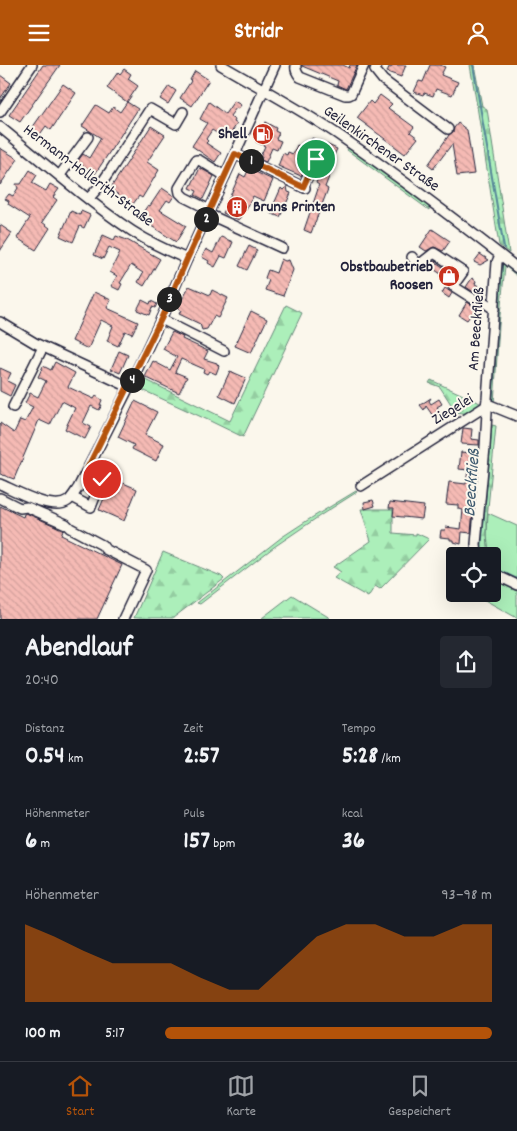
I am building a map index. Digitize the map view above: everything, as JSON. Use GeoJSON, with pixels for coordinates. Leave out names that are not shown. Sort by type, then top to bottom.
{"type":"FeatureCollection","features":[{"type":"Feature","properties":{"kind":"street"},"geometry":{"type":"LineString","coordinates":[[0,112],[32,65]]}},
{"type":"Feature","properties":{"kind":"street","name":"Geilenkirchener Straße"},"geometry":{"type":"LineString","coordinates":[[221,65],[298,109],[343,138],[517,268]]}},
{"type":"Feature","properties":{"kind":"street"},"geometry":{"type":"LineString","coordinates":[[0,484],[44,503],[59,505],[69,500],[78,488],[161,319],[275,65]]}},
{"type":"Feature","properties":{"kind":"street"},"geometry":{"type":"LineString","coordinates":[[296,65],[296,73],[300,77],[349,95],[352,94],[364,65]]}},
{"type":"Feature","properties":{"kind":"street"},"geometry":{"type":"LineString","coordinates":[[376,65],[375,69],[383,80],[448,129]]}},
{"type":"Feature","properties":{"kind":"street"},"geometry":{"type":"LineString","coordinates":[[89,199],[110,171],[150,109],[176,124],[183,112]]}},
{"type":"Feature","properties":{"kind":"street","name":"Hermann-Hollerith-Straße"},"geometry":{"type":"LineString","coordinates":[[0,127],[133,232],[187,259]]}},
{"type":"Feature","properties":{"kind":"street"},"geometry":{"type":"LineString","coordinates":[[60,175],[88,137]]}},
{"type":"Feature","properties":{"kind":"street"},"geometry":{"type":"LineString","coordinates":[[235,154],[304,187],[316,159]]}},
{"type":"Feature","properties":{"kind":"street"},"geometry":{"type":"LineString","coordinates":[[225,176],[196,160],[179,188],[180,193],[209,212],[282,248]]}},
{"type":"Feature","properties":{"kind":"street"},"geometry":{"type":"LineString","coordinates":[[412,257],[414,261],[420,264],[434,253],[462,272],[453,286],[494,309]]}},
{"type":"Feature","properties":{"kind":"street","name":"Am Beeckfließ"},"geometry":{"type":"LineString","coordinates":[[486,406],[500,255]]}},
{"type":"Feature","properties":{"kind":"street"},"geometry":{"type":"LineString","coordinates":[[161,319],[224,351]]}},
{"type":"Feature","properties":{"kind":"street"},"geometry":{"type":"LineString","coordinates":[[0,322],[43,347],[129,387]]}},
{"type":"Feature","properties":{"kind":"street"},"geometry":{"type":"LineString","coordinates":[[13,407],[43,347]]}},
{"type":"Feature","properties":{"kind":"street"},"geometry":{"type":"LineString","coordinates":[[486,406],[490,405],[517,416]]}},
{"type":"Feature","properties":{"kind":"street","name":"Ziegelei"},"geometry":{"type":"LineString","coordinates":[[361,486],[486,406],[486,447],[476,547]]}},
{"type":"Feature","properties":{"kind":"street"},"geometry":{"type":"LineString","coordinates":[[72,497],[91,507],[102,479],[86,471]]}},
{"type":"Feature","properties":{"kind":"street"},"geometry":{"type":"LineString","coordinates":[[0,498],[20,508],[27,507],[66,524],[102,545],[105,549],[146,570],[123,619]]}},
{"type":"Feature","properties":{"kind":"street"},"geometry":{"type":"LineString","coordinates":[[501,577],[517,585]]}},
{"type":"Feature","properties":{"kind":"green space"},"geometry":{"type":"Polygon","coordinates":[[[470,65],[474,65],[482,106],[477,106],[470,65]]]}},
{"type":"Feature","properties":{"kind":"green space"},"geometry":{"type":"Polygon","coordinates":[[[477,106],[487,109],[509,253],[499,245],[477,106]]]}},
{"type":"Feature","properties":{"kind":"green space"},"geometry":{"type":"Polygon","coordinates":[[[349,147],[429,206],[429,210],[347,150],[349,147]]]}},
{"type":"Feature","properties":{"kind":"green space"},"geometry":{"type":"Polygon","coordinates":[[[501,261],[517,273],[517,276],[505,266],[494,404],[490,402],[501,261]]]}},
{"type":"Feature","properties":{"kind":"green space"},"geometry":{"type":"Polygon","coordinates":[[[286,305],[302,313],[243,437],[134,386],[138,376],[230,421],[286,305]]]}},
{"type":"Feature","properties":{"kind":"green space"},"geometry":{"type":"Polygon","coordinates":[[[431,380],[483,405],[469,414],[456,412],[440,387],[429,383],[431,380]]]}},
{"type":"Feature","properties":{"kind":"green space"},"geometry":{"type":"Polygon","coordinates":[[[492,425],[496,426],[487,518],[488,547],[480,547],[488,428],[492,428],[492,425]]]}},
{"type":"Feature","properties":{"kind":"green space"},"geometry":{"type":"Polygon","coordinates":[[[356,491],[274,547],[200,604],[197,603],[282,537],[356,491]]]}},
{"type":"Feature","properties":{"kind":"green space"},"geometry":{"type":"Polygon","coordinates":[[[361,509],[393,509],[393,533],[416,535],[416,533],[429,539],[380,589],[375,586],[368,597],[334,578],[341,572],[333,567],[371,541],[361,509]]]}},
{"type":"Feature","properties":{"kind":"green space"},"geometry":{"type":"Polygon","coordinates":[[[488,513],[517,526],[517,583],[501,575],[501,547],[488,547],[488,513]]]}},
{"type":"Feature","properties":{"kind":"green space"},"geometry":{"type":"Polygon","coordinates":[[[163,552],[221,576],[224,579],[173,618],[134,618],[163,552]]]}},
{"type":"Feature","properties":{"kind":"green space"},"geometry":{"type":"Polygon","coordinates":[[[501,578],[517,587],[517,618],[488,602],[501,602],[501,578]]]}},
{"type":"Feature","properties":{"kind":"green space"},"geometry":{"type":"Polygon","coordinates":[[[292,595],[330,618],[262,618],[292,595]]]}},
{"type":"Feature","properties":{"kind":"building"},"geometry":{"type":"Polygon","coordinates":[[[43,65],[60,65],[20,122],[9,115],[43,65]]]}},
{"type":"Feature","properties":{"kind":"building"},"geometry":{"type":"Polygon","coordinates":[[[302,65],[343,65],[349,68],[350,65],[357,65],[346,89],[337,85],[338,81],[302,65]]]}},
{"type":"Feature","properties":{"kind":"building"},"geometry":{"type":"Polygon","coordinates":[[[392,65],[406,65],[401,77],[387,72],[392,65]]]}},
{"type":"Feature","properties":{"kind":"building"},"geometry":{"type":"Polygon","coordinates":[[[430,65],[445,67],[441,75],[458,82],[452,95],[436,89],[433,96],[414,92],[419,81],[423,82],[430,65]]]}},
{"type":"Feature","properties":{"kind":"building"},"geometry":{"type":"Polygon","coordinates":[[[124,69],[131,74],[128,79],[138,86],[127,102],[107,88],[118,72],[120,74],[124,69]]]}},
{"type":"Feature","properties":{"kind":"building"},"geometry":{"type":"Polygon","coordinates":[[[195,71],[209,80],[192,106],[180,98],[195,71]]]}},
{"type":"Feature","properties":{"kind":"building"},"geometry":{"type":"Polygon","coordinates":[[[0,75],[11,83],[0,99],[0,75]]]}},
{"type":"Feature","properties":{"kind":"building"},"geometry":{"type":"Polygon","coordinates":[[[63,84],[76,93],[51,130],[46,126],[38,137],[30,131],[63,84]]]}},
{"type":"Feature","properties":{"kind":"building"},"geometry":{"type":"Polygon","coordinates":[[[169,86],[176,91],[168,104],[160,99],[169,86]]]}},
{"type":"Feature","properties":{"kind":"building"},"geometry":{"type":"Polygon","coordinates":[[[380,95],[392,104],[388,108],[414,127],[410,132],[418,138],[405,154],[357,118],[370,101],[373,104],[380,95]]]}},
{"type":"Feature","properties":{"kind":"building"},"geometry":{"type":"Polygon","coordinates":[[[234,101],[241,105],[230,116],[237,124],[228,137],[212,130],[206,139],[208,141],[206,143],[221,153],[215,162],[192,146],[207,123],[200,119],[209,102],[225,114],[234,101]]]}},
{"type":"Feature","properties":{"kind":"building"},"geometry":{"type":"Polygon","coordinates":[[[127,102],[138,109],[95,174],[77,162],[83,154],[89,158],[101,138],[82,126],[96,105],[109,113],[113,107],[120,112],[127,102]]]}},
{"type":"Feature","properties":{"kind":"building"},"geometry":{"type":"Polygon","coordinates":[[[265,122],[276,128],[275,131],[279,133],[276,139],[281,141],[277,150],[272,148],[266,162],[261,160],[262,157],[260,157],[265,146],[256,142],[265,122]]]}},
{"type":"Feature","properties":{"kind":"building"},"geometry":{"type":"Polygon","coordinates":[[[458,123],[467,130],[474,174],[457,176],[452,144],[433,169],[428,165],[458,123]]]}},
{"type":"Feature","properties":{"kind":"building"},"geometry":{"type":"Polygon","coordinates":[[[151,126],[165,135],[147,162],[159,170],[142,198],[139,196],[133,204],[122,199],[110,189],[151,126]]]}},
{"type":"Feature","properties":{"kind":"building"},"geometry":{"type":"Polygon","coordinates":[[[312,138],[337,149],[334,155],[309,143],[312,138]]]}},
{"type":"Feature","properties":{"kind":"building"},"geometry":{"type":"Polygon","coordinates":[[[297,145],[305,148],[300,160],[305,163],[301,176],[278,166],[283,153],[287,155],[288,152],[293,154],[297,145]]]}},
{"type":"Feature","properties":{"kind":"building"},"geometry":{"type":"Polygon","coordinates":[[[0,148],[18,159],[0,185],[0,148]]]}},
{"type":"Feature","properties":{"kind":"building"},"geometry":{"type":"Polygon","coordinates":[[[321,162],[333,167],[325,187],[328,189],[311,233],[304,230],[319,185],[316,183],[322,169],[319,168],[321,162]]]}},
{"type":"Feature","properties":{"kind":"building"},"geometry":{"type":"Polygon","coordinates":[[[200,168],[214,176],[203,199],[195,195],[197,191],[190,188],[200,168]]]}},
{"type":"Feature","properties":{"kind":"building"},"geometry":{"type":"Polygon","coordinates":[[[249,169],[273,180],[264,201],[253,196],[239,220],[223,213],[240,174],[245,177],[249,169]]]}},
{"type":"Feature","properties":{"kind":"building"},"geometry":{"type":"Polygon","coordinates":[[[30,170],[37,175],[32,183],[46,191],[50,184],[59,189],[53,197],[57,200],[42,222],[50,228],[36,250],[17,238],[30,218],[8,204],[9,201],[5,199],[9,194],[13,196],[18,188],[16,184],[21,184],[30,170]]]}},
{"type":"Feature","properties":{"kind":"building"},"geometry":{"type":"Polygon","coordinates":[[[287,186],[288,192],[291,193],[280,217],[270,213],[281,188],[283,190],[287,186]]]}},
{"type":"Feature","properties":{"kind":"building"},"geometry":{"type":"Polygon","coordinates":[[[162,188],[174,196],[170,202],[167,200],[160,210],[186,226],[176,242],[139,218],[162,188]]]}},
{"type":"Feature","properties":{"kind":"building"},"geometry":{"type":"Polygon","coordinates":[[[71,211],[80,215],[81,211],[90,215],[84,228],[80,226],[73,242],[60,236],[71,211]]]}},
{"type":"Feature","properties":{"kind":"building"},"geometry":{"type":"Polygon","coordinates":[[[0,225],[12,233],[0,251],[0,225]]]}},
{"type":"Feature","properties":{"kind":"building"},"geometry":{"type":"Polygon","coordinates":[[[432,229],[450,241],[443,251],[434,247],[426,251],[420,247],[432,229]]]}},
{"type":"Feature","properties":{"kind":"building"},"geometry":{"type":"Polygon","coordinates":[[[103,235],[114,240],[116,236],[127,240],[160,259],[144,286],[138,282],[143,273],[131,265],[120,283],[122,284],[119,290],[111,286],[117,276],[110,272],[120,252],[109,247],[103,259],[94,255],[103,235]]]}},
{"type":"Feature","properties":{"kind":"building"},"geometry":{"type":"Polygon","coordinates":[[[221,237],[233,242],[226,258],[221,256],[215,267],[202,257],[206,249],[213,253],[221,237]]]}},
{"type":"Feature","properties":{"kind":"building"},"geometry":{"type":"Polygon","coordinates":[[[249,246],[257,250],[247,270],[239,266],[249,246]]]}},
{"type":"Feature","properties":{"kind":"building"},"geometry":{"type":"Polygon","coordinates":[[[480,254],[489,260],[480,265],[474,262],[480,254]]]}},
{"type":"Feature","properties":{"kind":"building"},"geometry":{"type":"Polygon","coordinates":[[[281,259],[289,260],[293,270],[283,296],[265,290],[269,280],[265,278],[268,270],[276,273],[281,259]]]}},
{"type":"Feature","properties":{"kind":"building"},"geometry":{"type":"Polygon","coordinates":[[[434,261],[454,274],[448,282],[441,278],[441,274],[429,266],[434,261]]]}},
{"type":"Feature","properties":{"kind":"building"},"geometry":{"type":"Polygon","coordinates":[[[472,278],[476,281],[475,284],[479,286],[475,293],[466,287],[472,278]]]}},
{"type":"Feature","properties":{"kind":"building"},"geometry":{"type":"Polygon","coordinates":[[[189,286],[210,295],[212,290],[228,298],[218,318],[214,316],[207,329],[202,330],[200,324],[179,314],[181,310],[178,308],[189,286]]]}},
{"type":"Feature","properties":{"kind":"building"},"geometry":{"type":"Polygon","coordinates":[[[445,288],[452,293],[449,298],[442,293],[445,288]]]}},
{"type":"Feature","properties":{"kind":"building"},"geometry":{"type":"Polygon","coordinates":[[[94,292],[111,300],[107,308],[138,322],[132,334],[125,331],[118,346],[107,341],[113,326],[101,320],[88,349],[72,341],[94,292]]]}},
{"type":"Feature","properties":{"kind":"building"},"geometry":{"type":"Polygon","coordinates":[[[142,300],[150,304],[151,301],[157,304],[155,308],[152,307],[149,315],[137,310],[142,300]]]}},
{"type":"Feature","properties":{"kind":"building"},"geometry":{"type":"Polygon","coordinates":[[[467,302],[480,307],[476,314],[473,312],[467,320],[459,315],[467,302]]]}},
{"type":"Feature","properties":{"kind":"building"},"geometry":{"type":"Polygon","coordinates":[[[251,311],[267,319],[251,353],[235,346],[251,311]]]}},
{"type":"Feature","properties":{"kind":"building"},"geometry":{"type":"Polygon","coordinates":[[[172,332],[183,337],[182,339],[208,351],[204,359],[217,363],[219,366],[216,374],[209,371],[207,374],[203,372],[204,369],[181,359],[175,372],[187,377],[179,393],[145,377],[153,361],[170,370],[177,357],[163,349],[172,332]]]}},
{"type":"Feature","properties":{"kind":"building"},"geometry":{"type":"Polygon","coordinates":[[[119,351],[128,355],[120,373],[111,369],[119,351]]]}},
{"type":"Feature","properties":{"kind":"building"},"geometry":{"type":"Polygon","coordinates":[[[55,362],[75,373],[68,387],[94,399],[96,396],[102,400],[100,405],[102,405],[99,410],[91,406],[83,423],[91,427],[85,439],[65,429],[75,408],[62,401],[50,425],[39,420],[14,479],[0,474],[0,423],[14,433],[20,420],[25,422],[33,407],[25,403],[30,393],[38,397],[46,381],[38,377],[43,366],[51,370],[55,362]]]}},
{"type":"Feature","properties":{"kind":"building"},"geometry":{"type":"Polygon","coordinates":[[[0,368],[11,373],[7,381],[15,385],[10,396],[0,391],[0,368]]]}},
{"type":"Feature","properties":{"kind":"building"},"geometry":{"type":"Polygon","coordinates":[[[230,371],[246,378],[235,403],[219,395],[230,371]]]}},
{"type":"Feature","properties":{"kind":"building"},"geometry":{"type":"Polygon","coordinates":[[[431,398],[429,401],[431,404],[439,399],[442,404],[437,407],[440,412],[433,416],[426,406],[424,410],[420,405],[431,398]]]}},
{"type":"Feature","properties":{"kind":"building"},"geometry":{"type":"Polygon","coordinates":[[[135,401],[157,412],[145,435],[164,444],[156,461],[132,449],[134,445],[118,437],[135,401]]]}},
{"type":"Feature","properties":{"kind":"building"},"geometry":{"type":"Polygon","coordinates":[[[463,428],[472,429],[471,439],[479,440],[479,445],[461,444],[463,428]]]}},
{"type":"Feature","properties":{"kind":"building"},"geometry":{"type":"Polygon","coordinates":[[[461,452],[478,454],[471,533],[462,532],[461,544],[450,540],[450,538],[440,537],[441,530],[445,530],[446,527],[461,529],[463,510],[458,509],[458,505],[446,504],[449,482],[466,484],[468,470],[459,469],[461,452]]]}},
{"type":"Feature","properties":{"kind":"building"},"geometry":{"type":"Polygon","coordinates":[[[121,482],[137,489],[124,521],[99,510],[108,489],[116,493],[121,482]]]}},
{"type":"Feature","properties":{"kind":"building"},"geometry":{"type":"Polygon","coordinates":[[[373,500],[375,506],[365,509],[364,502],[373,500]]]}},
{"type":"Feature","properties":{"kind":"building"},"geometry":{"type":"Polygon","coordinates":[[[390,502],[424,506],[422,519],[393,516],[394,508],[389,508],[390,502]]]}},
{"type":"Feature","properties":{"kind":"building"},"geometry":{"type":"Polygon","coordinates":[[[0,506],[23,517],[26,513],[62,529],[61,535],[122,565],[97,619],[0,619],[0,506]]]}},
{"type":"Feature","properties":{"kind":"waterway","name":"Beeckfließ"},"geometry":{"type":"LineString","coordinates":[[473,65],[504,248]]}},
{"type":"Feature","properties":{"kind":"waterway","name":"Beeckfließ"},"geometry":{"type":"LineString","coordinates":[[492,402],[502,263]]}},
{"type":"Feature","properties":{"kind":"waterway","name":"Beeckfließ"},"geometry":{"type":"LineString","coordinates":[[481,547],[491,421]]}},
{"type":"Feature","properties":{"kind":"waterway","name":"Beeckfließ"},"geometry":{"type":"LineString","coordinates":[[501,571],[517,579]]}},
{"type":"Feature","properties":{"kind":"place","name":"Shell"},"geometry":{"type":"Point","coordinates":[263,134]}},
{"type":"Feature","properties":{"kind":"place","name":"Bruns Printen"},"geometry":{"type":"Point","coordinates":[237,207]}},
{"type":"Feature","properties":{"kind":"place","name":"Obstbaubetrieb Roosen"},"geometry":{"type":"Point","coordinates":[449,276]}},
{"type":"Feature","properties":{"kind":"route"},"geometry":{"type":"LineString","coordinates":[[102,479],[86,471],[161,319],[235,154],[303,187],[316,159]]}}]}
